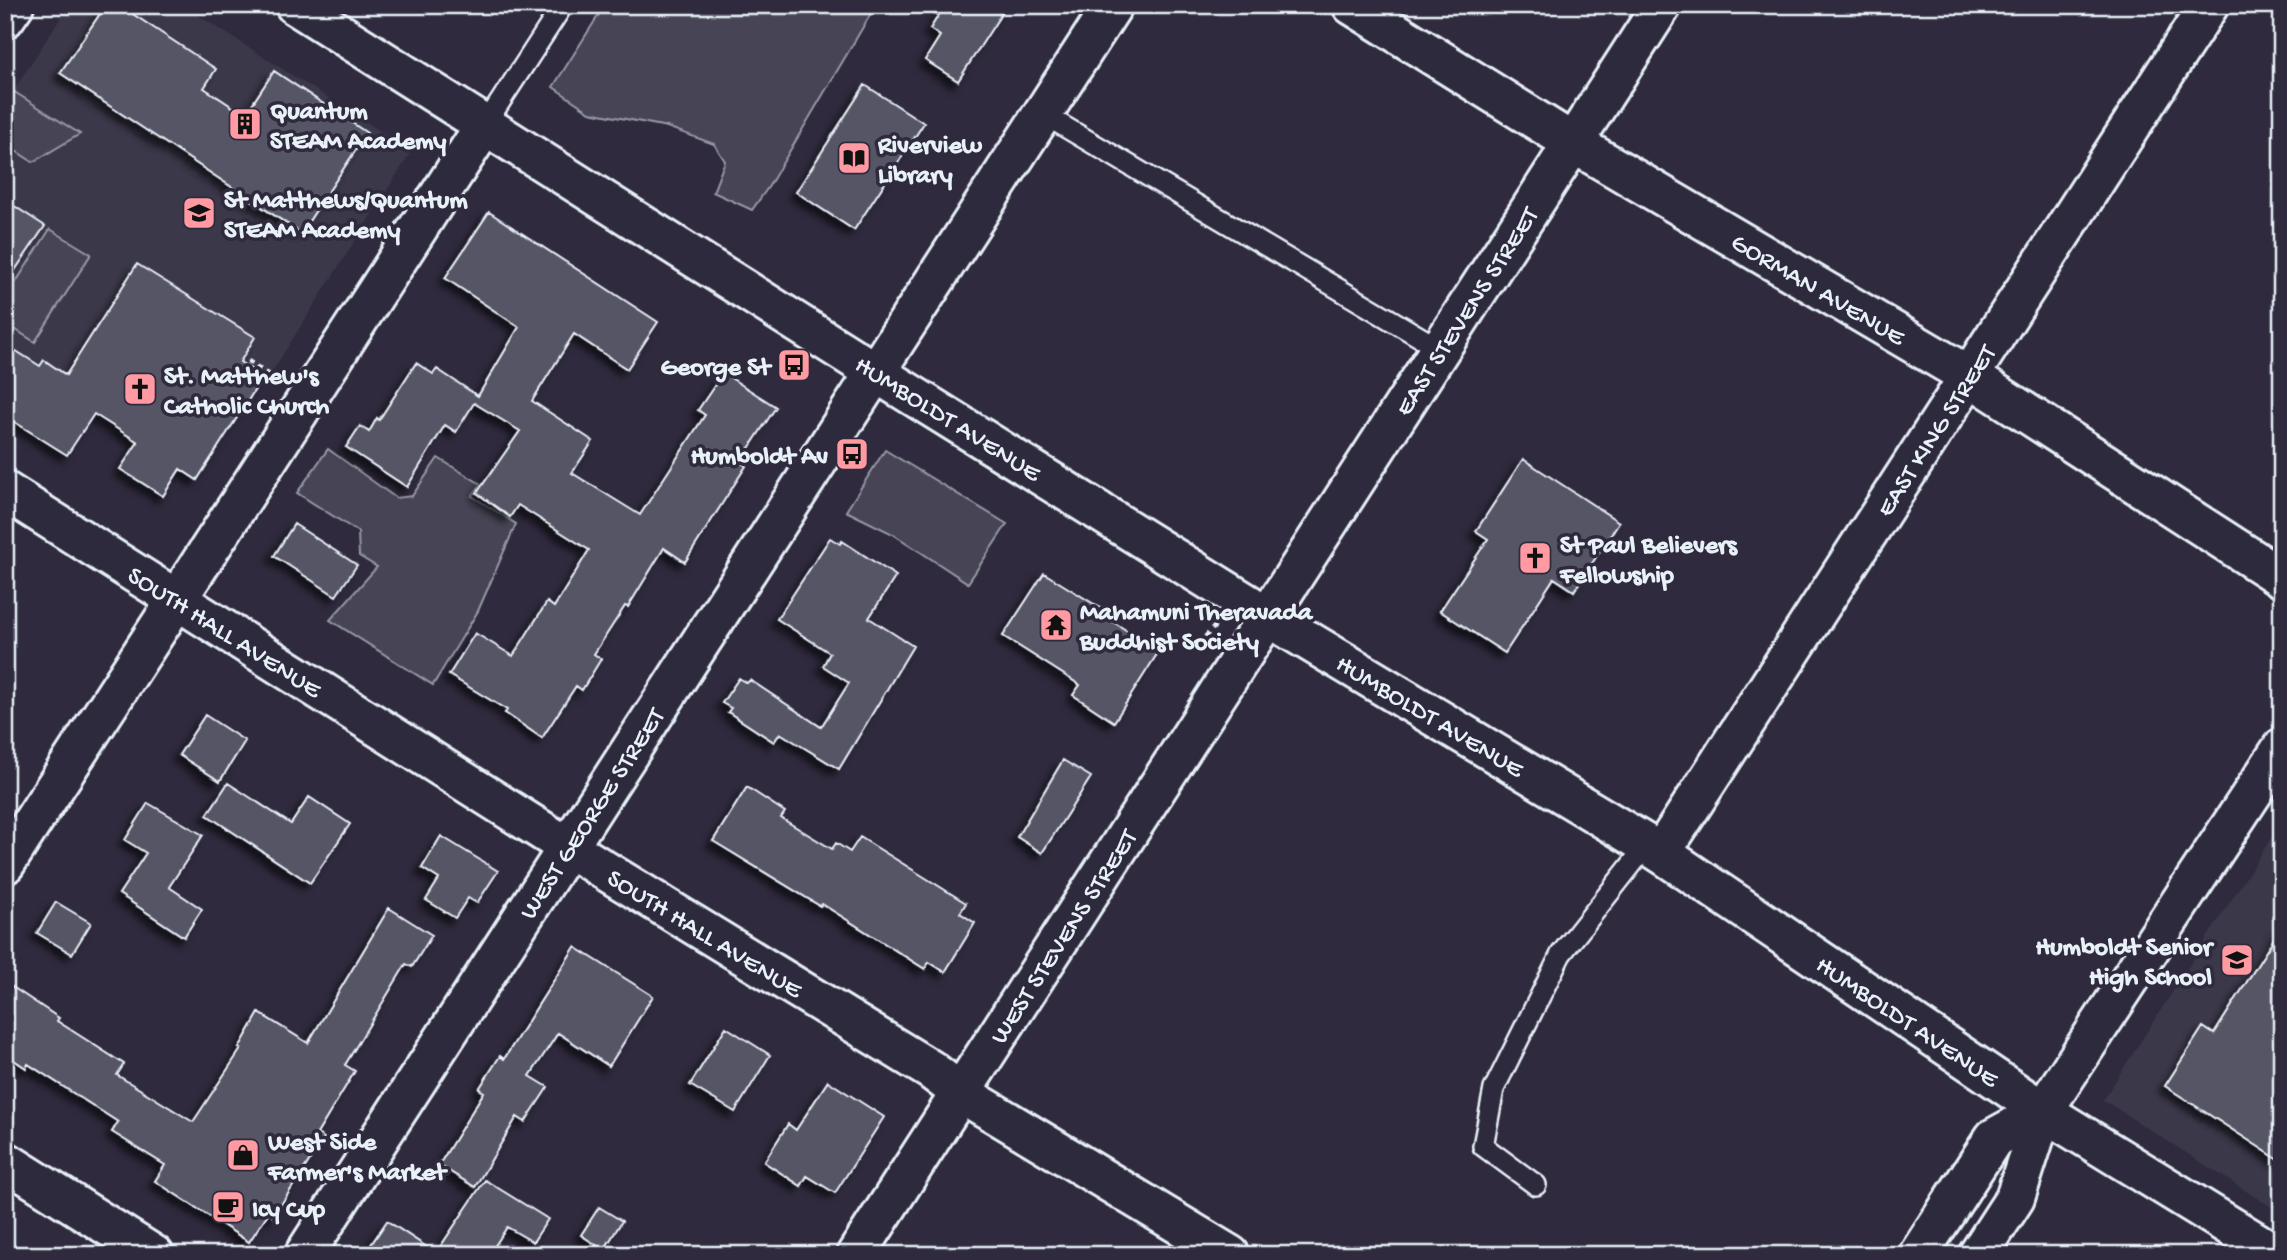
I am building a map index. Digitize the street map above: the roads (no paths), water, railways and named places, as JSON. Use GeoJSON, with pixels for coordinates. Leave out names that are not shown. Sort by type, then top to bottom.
{"type":"FeatureCollection","features":[{"type":"Feature","properties":{"kind":"street"},"geometry":{"type":"LineString","coordinates":[[5,18],[13,5]]}},
{"type":"Feature","properties":{"kind":"street","name":"HUMBOLDT AVENUE"},"geometry":{"type":"LineString","coordinates":[[295,5],[1267,616],[1654,849],[2043,1111],[2277,1255]]}},
{"type":"Feature","properties":{"kind":"street","name":"WEST GEORGE STREET"},"geometry":{"type":"LineString","coordinates":[[304,1255],[1113,5]]}},
{"type":"Feature","properties":{"kind":"street","name":"GORMAN AVENUE"},"geometry":{"type":"LineString","coordinates":[[1352,5],[1573,142],[1969,376],[2282,578]]}},
{"type":"Feature","properties":{"kind":"street","name":"EAST STEVENS STREET"},"geometry":{"type":"LineString","coordinates":[[1267,616],[1662,5]]}},
{"type":"Feature","properties":{"kind":"street","name":"EAST KING STREET"},"geometry":{"type":"LineString","coordinates":[[1654,849],[1969,376],[2209,5]]}},
{"type":"Feature","properties":{"kind":"street"},"geometry":{"type":"LineString","coordinates":[[5,864],[485,125]]}},
{"type":"Feature","properties":{"kind":"street","name":"SOUTH HALL AVENUE"},"geometry":{"type":"LineString","coordinates":[[5,491],[569,848],[930,1070],[961,1093],[1230,1255]]}},
{"type":"Feature","properties":{"kind":"street","name":"WEST STEVENS STREET"},"geometry":{"type":"LineString","coordinates":[[856,1255],[1267,616]]}},
{"type":"Feature","properties":{"kind":"street"},"geometry":{"type":"LineString","coordinates":[[1978,1255],[2015,1198],[2043,1111],[2282,748]]}},
{"type":"Feature","properties":{"kind":"street"},"geometry":{"type":"LineString","coordinates":[[1918,1255],[1994,1138],[2043,1111]]}},
{"type":"Feature","properties":{"kind":"street"},"geometry":{"type":"LineString","coordinates":[[5,1161],[154,1255]]}},
{"type":"Feature","properties":{"kind":"lane"},"geometry":{"type":"LineString","coordinates":[[485,125],[564,5]]}},
{"type":"Feature","properties":{"kind":"lane"},"geometry":{"type":"LineString","coordinates":[[1043,114],[1440,349]]}},
{"type":"Feature","properties":{"kind":"lane"},"geometry":{"type":"LineString","coordinates":[[1536,1185],[1483,1146],[1494,1089],[1562,954],[1654,849]]}},
{"type":"Feature","properties":{"kind":"place","name":"Quantum STEAM Academy"},"geometry":{"type":"Point","coordinates":[245,124]}},
{"type":"Feature","properties":{"kind":"place","name":"Riverview Library"},"geometry":{"type":"Point","coordinates":[854,158]}},
{"type":"Feature","properties":{"kind":"place","name":"St Matthews/Quantum STEAM Academy"},"geometry":{"type":"Point","coordinates":[199,213]}},
{"type":"Feature","properties":{"kind":"place","name":"George St"},"geometry":{"type":"Point","coordinates":[794,365]}},
{"type":"Feature","properties":{"kind":"place","name":"St. Matthew's Catholic Church"},"geometry":{"type":"Point","coordinates":[140,389]}},
{"type":"Feature","properties":{"kind":"place","name":"Humboldt Av"},"geometry":{"type":"Point","coordinates":[852,454]}},
{"type":"Feature","properties":{"kind":"place","name":"St Paul Believers Fellowship"},"geometry":{"type":"Point","coordinates":[1535,558]}},
{"type":"Feature","properties":{"kind":"place","name":"Mahamuni Theravada Buddhist Society"},"geometry":{"type":"Point","coordinates":[1056,625]}},
{"type":"Feature","properties":{"kind":"place","name":"Humboldt Senior High School"},"geometry":{"type":"Point","coordinates":[2237,960]}},
{"type":"Feature","properties":{"kind":"place","name":"West Side Farmer's Market"},"geometry":{"type":"Point","coordinates":[243,1155]}},
{"type":"Feature","properties":{"kind":"place","name":"Icy Cup"},"geometry":{"type":"Point","coordinates":[228,1207]}}]}
